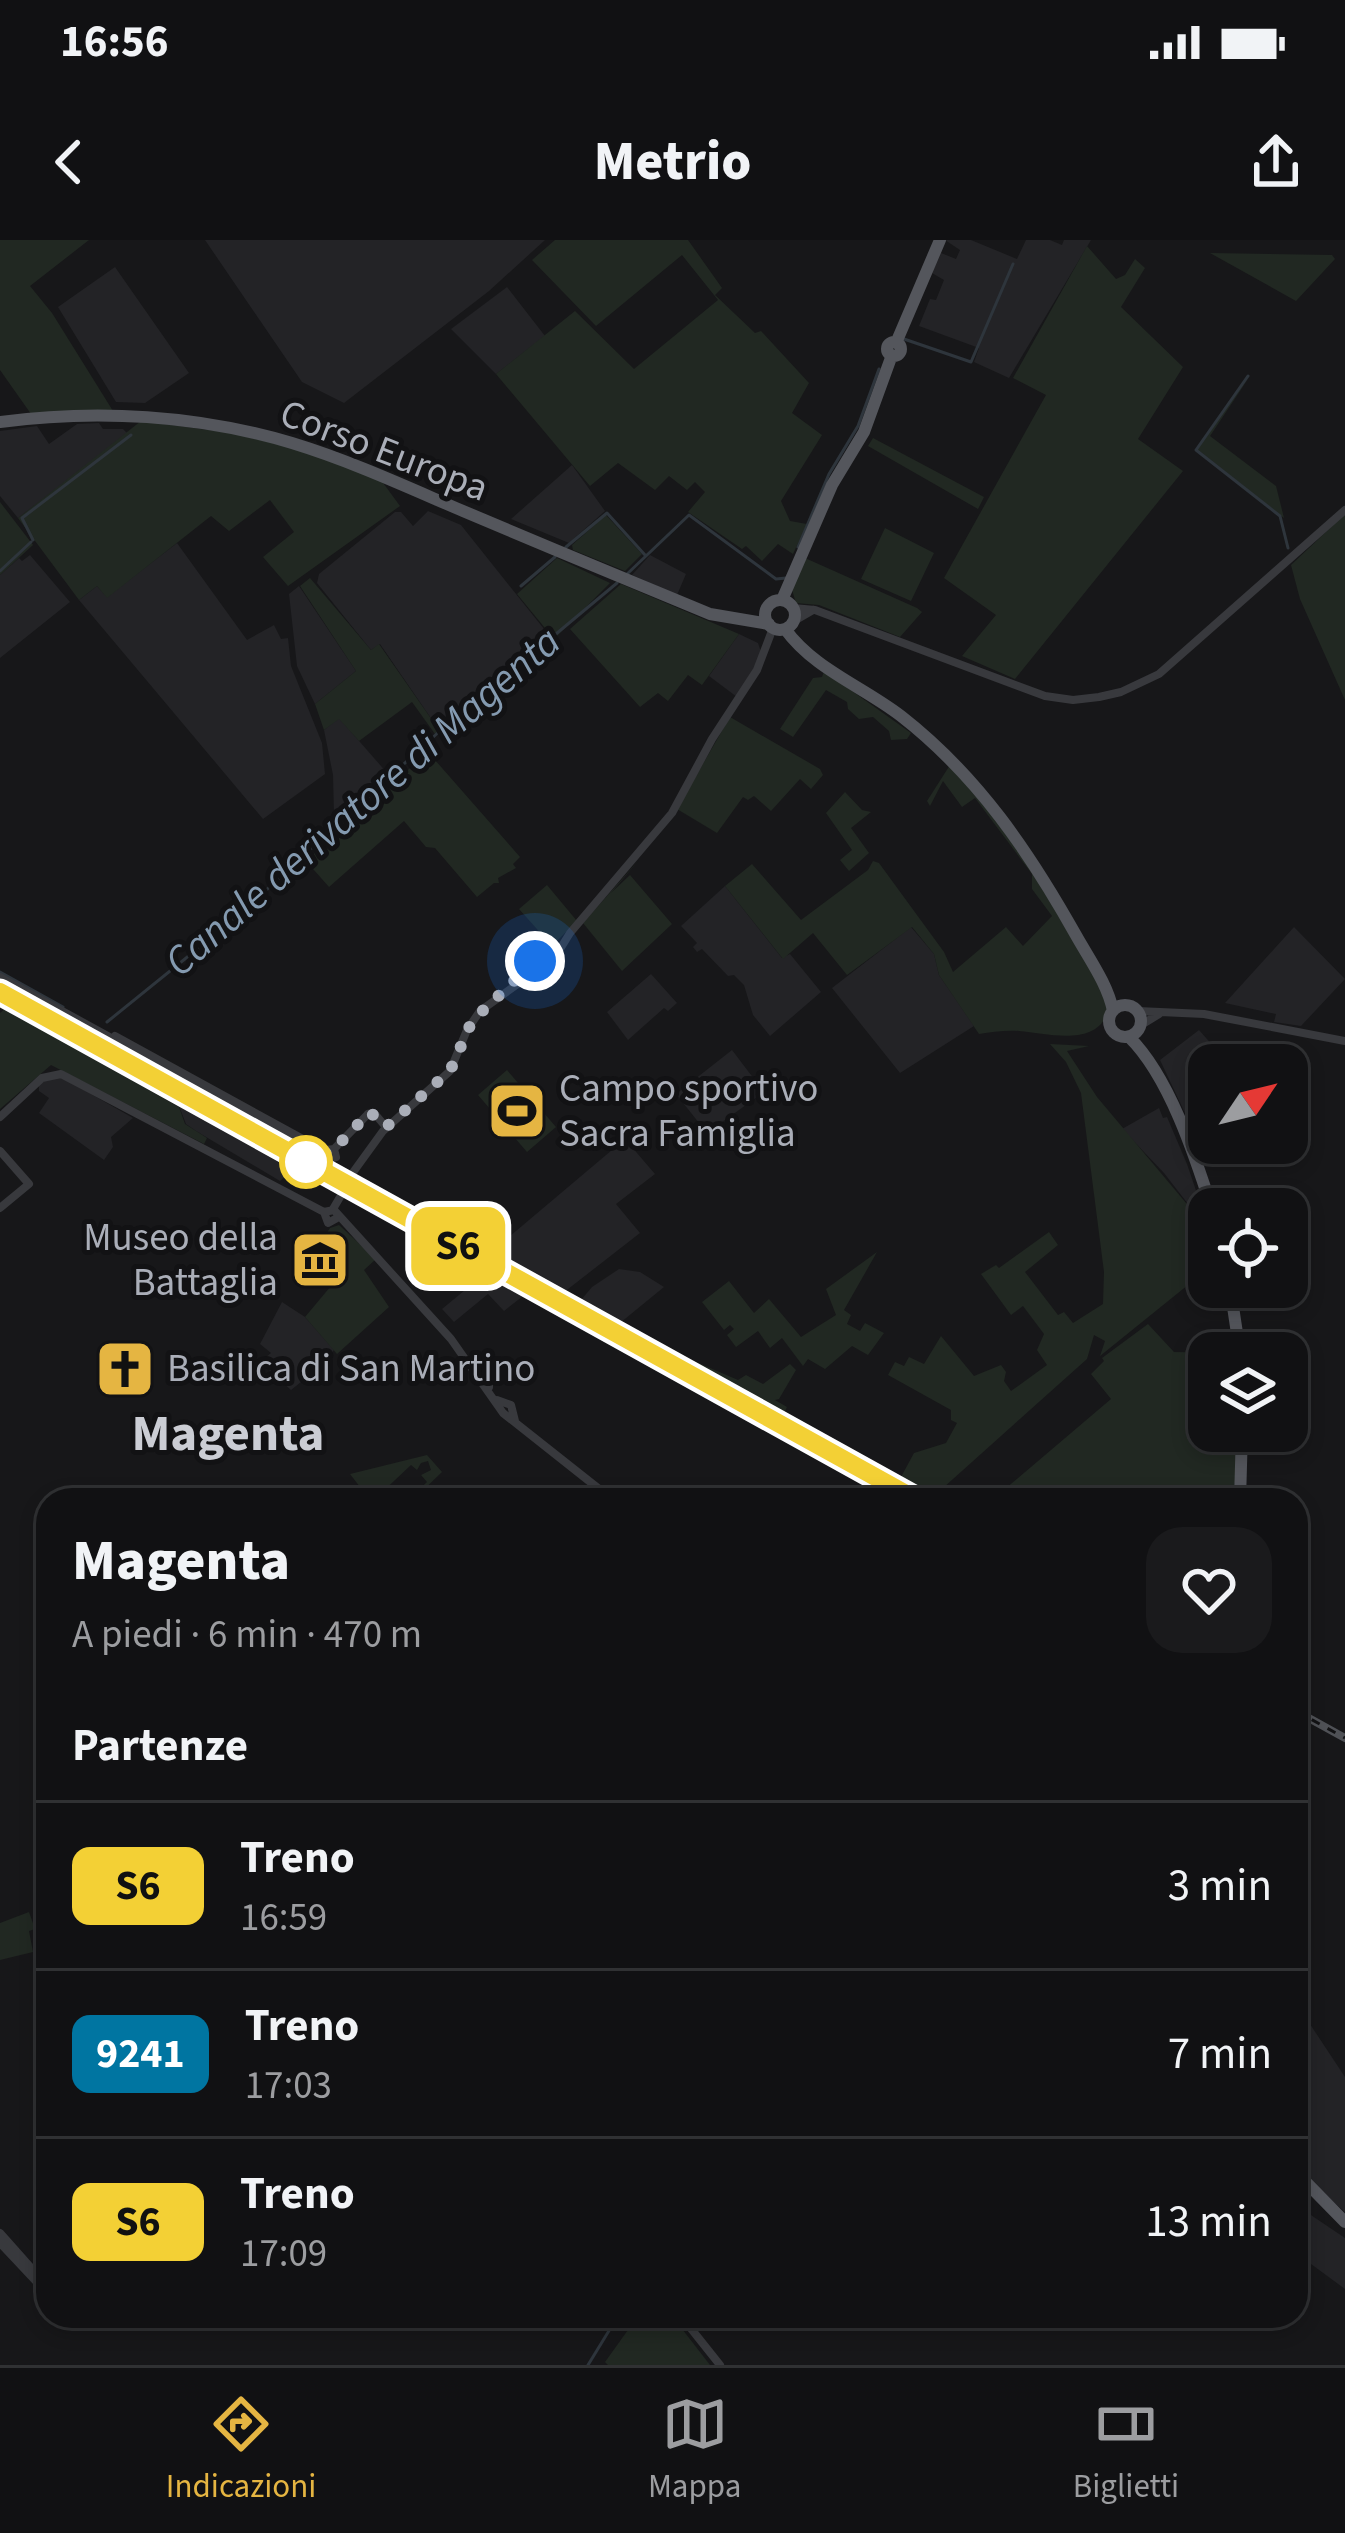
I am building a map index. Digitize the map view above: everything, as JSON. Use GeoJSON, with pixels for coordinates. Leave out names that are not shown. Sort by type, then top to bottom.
{"type":"FeatureCollection","features":[{"type":"Feature","properties":{"kind":"main road"},"geometry":{"type":"LineString","coordinates":[[940,240],[864,432],[832,485],[791,584],[783,618],[812,660],[920,730],[982,793],[1043,878],[1100,978],[1131,1020],[1205,1188]]}},
{"type":"Feature","properties":{"kind":"main road","name":"Corso Europa"},"geometry":{"type":"LineString","coordinates":[[0,422],[52,416],[136,416],[274,438],[376,473],[730,620],[783,618]]}},
{"type":"Feature","properties":{"kind":"main road"},"geometry":{"type":"LineString","coordinates":[[1240,1488],[1241,1452]]}},
{"type":"Feature","properties":{"kind":"main road"},"geometry":{"type":"LineString","coordinates":[[1308,2186],[1345,2222]]}},
{"type":"Feature","properties":{"kind":"street"},"geometry":{"type":"LineString","coordinates":[[516,982],[554,961],[570,933],[672,813],[783,618],[819,612],[1009,685],[1059,698],[1099,697],[1159,674],[1345,510]]}},
{"type":"Feature","properties":{"kind":"street"},"geometry":{"type":"LineString","coordinates":[[351,1177],[384,1129],[450,1071],[472,1021],[516,982],[543,949],[570,933]]}},
{"type":"Feature","properties":{"kind":"street"},"geometry":{"type":"LineString","coordinates":[[543,949],[553,946],[557,954]]}},
{"type":"Feature","properties":{"kind":"street"},"geometry":{"type":"LineString","coordinates":[[543,949],[547,963]]}},
{"type":"Feature","properties":{"kind":"street"},"geometry":{"type":"LineString","coordinates":[[0,977],[328,1152],[368,1114],[374,1113],[384,1129]]}},
{"type":"Feature","properties":{"kind":"street"},"geometry":{"type":"LineString","coordinates":[[1131,1020],[1166,1011],[1204,1014],[1345,1041]]}},
{"type":"Feature","properties":{"kind":"street"},"geometry":{"type":"LineString","coordinates":[[0,1117],[42,1078],[61,1074],[331,1213],[371,1246],[482,1373],[489,1396],[598,1488]]}},
{"type":"Feature","properties":{"kind":"street"},"geometry":{"type":"LineString","coordinates":[[0,1151],[28,1184],[0,1208]]}},
{"type":"Feature","properties":{"kind":"street"},"geometry":{"type":"LineString","coordinates":[[331,1213],[343,1192]]}},
{"type":"Feature","properties":{"kind":"street"},"geometry":{"type":"LineString","coordinates":[[0,2233],[36,2278]]}},
{"type":"Feature","properties":{"kind":"street"},"geometry":{"type":"LineString","coordinates":[[691,2328],[720,2365]]}},
{"type":"Feature","properties":{"kind":"shaded area"},"geometry":{"type":"Polygon","coordinates":[[[0,240],[89,240],[30,286],[113,411],[31,414],[0,370],[0,240]]]}},
{"type":"Feature","properties":{"kind":"shaded area"},"geometry":{"type":"Polygon","coordinates":[[[205,240],[545,240],[489,291],[344,403],[302,382],[205,240]]]}},
{"type":"Feature","properties":{"kind":"shaded area"},"geometry":{"type":"Polygon","coordinates":[[[555,240],[688,240],[722,288],[715,295],[755,333],[761,331],[809,383],[792,413],[822,435],[781,501],[790,521],[807,524],[793,554],[778,544],[762,561],[746,546],[742,549],[688,512],[705,492],[695,482],[687,490],[669,476],[655,490],[618,463],[590,486],[496,374],[575,311],[634,369],[718,300],[682,255],[596,326],[532,260],[555,240]]]}},
{"type":"Feature","properties":{"kind":"shaded area"},"geometry":{"type":"Polygon","coordinates":[[[945,240],[971,240],[1017,259],[1026,240],[1062,245],[1064,240],[1091,240],[1009,378],[974,362],[979,348],[919,326],[944,280],[932,273],[941,253],[956,259],[960,250],[945,240]]]}},
{"type":"Feature","properties":{"kind":"shaded area"},"geometry":{"type":"Polygon","coordinates":[[[1087,246],[1116,279],[1125,275],[1135,259],[1145,268],[1121,307],[1183,367],[1138,439],[1183,471],[1015,679],[962,656],[996,615],[944,578],[1046,395],[1013,378],[1087,246]]]}},
{"type":"Feature","properties":{"kind":"shaded area"},"geometry":{"type":"Polygon","coordinates":[[[1210,253],[1332,255],[1335,259],[1296,301],[1210,253]]]}},
{"type":"Feature","properties":{"kind":"shaded area"},"geometry":{"type":"Polygon","coordinates":[[[115,267],[189,373],[145,403],[116,402],[58,307],[115,267]]]}},
{"type":"Feature","properties":{"kind":"shaded area"},"geometry":{"type":"Polygon","coordinates":[[[507,287],[545,336],[496,374],[451,329],[507,287]]]}},
{"type":"Feature","properties":{"kind":"shaded area"},"geometry":{"type":"Polygon","coordinates":[[[1250,376],[1210,436],[1276,486],[1284,518],[1197,449],[1250,376]]]}},
{"type":"Feature","properties":{"kind":"shaded area"},"geometry":{"type":"Polygon","coordinates":[[[141,421],[231,433],[309,452],[381,480],[400,506],[288,586],[263,557],[294,532],[270,500],[229,531],[211,516],[107,598],[97,586],[79,600],[18,518],[141,421]]]}},
{"type":"Feature","properties":{"kind":"shaded area"},"geometry":{"type":"Polygon","coordinates":[[[99,423],[103,429],[123,429],[128,434],[18,518],[0,496],[0,431],[37,426],[49,444],[77,424],[99,423]]]}},
{"type":"Feature","properties":{"kind":"shaded area"},"geometry":{"type":"Polygon","coordinates":[[[873,438],[984,497],[978,509],[868,446],[873,438]]]}},
{"type":"Feature","properties":{"kind":"shaded area"},"geometry":{"type":"Polygon","coordinates":[[[572,465],[605,511],[569,543],[511,519],[572,465]]]}},
{"type":"Feature","properties":{"kind":"shaded area"},"geometry":{"type":"Polygon","coordinates":[[[0,502],[33,545],[0,575],[0,502]]]}},
{"type":"Feature","properties":{"kind":"shaded area"},"geometry":{"type":"Polygon","coordinates":[[[428,511],[461,525],[544,629],[541,644],[439,730],[380,644],[371,650],[317,583],[319,574],[395,512],[401,512],[413,526],[428,511]]]}},
{"type":"Feature","properties":{"kind":"shaded area"},"geometry":{"type":"Polygon","coordinates":[[[1345,514],[1345,700],[1300,599],[1291,565],[1345,514]]]}},
{"type":"Feature","properties":{"kind":"shaded area"},"geometry":{"type":"Polygon","coordinates":[[[606,515],[642,554],[625,571],[573,550],[572,545],[606,515]]]}},
{"type":"Feature","properties":{"kind":"shaded area"},"geometry":{"type":"Polygon","coordinates":[[[885,528],[934,553],[911,601],[861,579],[885,528]]]}},
{"type":"Feature","properties":{"kind":"shaded area"},"geometry":{"type":"Polygon","coordinates":[[[177,543],[247,640],[274,625],[281,639],[288,638],[291,666],[322,743],[325,774],[263,819],[79,600],[97,586],[107,597],[177,543]]]}},
{"type":"Feature","properties":{"kind":"shaded area"},"geometry":{"type":"Polygon","coordinates":[[[30,555],[70,602],[0,658],[0,575],[19,558],[22,561],[30,555]]]}},
{"type":"Feature","properties":{"kind":"shaded area"},"geometry":{"type":"Polygon","coordinates":[[[650,555],[686,574],[677,595],[632,575],[650,555]]]}},
{"type":"Feature","properties":{"kind":"shaded area"},"geometry":{"type":"Polygon","coordinates":[[[557,558],[610,583],[554,639],[517,594],[557,558]]]}},
{"type":"Feature","properties":{"kind":"shaded area"},"geometry":{"type":"Polygon","coordinates":[[[805,558],[922,612],[900,637],[819,605],[796,603],[792,590],[805,558]]]}},
{"type":"Feature","properties":{"kind":"shaded area"},"geometry":{"type":"Polygon","coordinates":[[[310,578],[371,650],[379,644],[439,730],[435,734],[412,702],[359,741],[339,719],[324,730],[315,704],[356,671],[300,586],[310,578]]]}},
{"type":"Feature","properties":{"kind":"shaded area"},"geometry":{"type":"Polygon","coordinates":[[[621,584],[739,634],[702,685],[688,675],[668,701],[658,693],[640,707],[570,629],[621,584]]]}},
{"type":"Feature","properties":{"kind":"shaded area"},"geometry":{"type":"Polygon","coordinates":[[[299,586],[356,671],[315,704],[297,666],[289,594],[299,586]]]}},
{"type":"Feature","properties":{"kind":"shaded area"},"geometry":{"type":"Polygon","coordinates":[[[739,634],[758,643],[762,655],[737,697],[709,676],[739,634]]]}},
{"type":"Feature","properties":{"kind":"shaded area"},"geometry":{"type":"Polygon","coordinates":[[[824,671],[911,733],[907,739],[891,740],[889,731],[873,717],[859,719],[847,702],[826,690],[793,737],[780,729],[813,678],[822,677],[824,671]]]}},
{"type":"Feature","properties":{"kind":"shaded area"},"geometry":{"type":"Polygon","coordinates":[[[730,717],[823,775],[811,789],[800,779],[771,811],[754,796],[743,797],[717,833],[677,809],[730,717]]]}},
{"type":"Feature","properties":{"kind":"shaded area"},"geometry":{"type":"Polygon","coordinates":[[[339,718],[388,774],[334,815],[333,775],[324,730],[339,718]]]}},
{"type":"Feature","properties":{"kind":"shaded area"},"geometry":{"type":"Polygon","coordinates":[[[428,752],[520,857],[513,864],[516,868],[477,897],[435,848],[426,847],[404,821],[329,887],[306,861],[428,752]]]}},
{"type":"Feature","properties":{"kind":"shaded area"},"geometry":{"type":"Polygon","coordinates":[[[950,765],[1033,873],[1095,976],[1108,1012],[1093,1030],[1069,1036],[1014,1031],[979,1034],[939,975],[934,954],[912,927],[847,975],[813,933],[783,959],[725,886],[752,864],[801,920],[868,870],[873,861],[944,952],[953,972],[1006,927],[1023,946],[1052,916],[1032,889],[1032,874],[975,798],[962,807],[943,781],[930,806],[927,801],[950,765]]]}},
{"type":"Feature","properties":{"kind":"shaded area"},"geometry":{"type":"Polygon","coordinates":[[[845,792],[862,810],[871,812],[851,828],[869,853],[849,871],[840,860],[852,850],[826,813],[845,792]]]}},
{"type":"Feature","properties":{"kind":"shaded area"},"geometry":{"type":"Polygon","coordinates":[[[639,860],[611,893],[630,875],[672,924],[622,971],[583,923],[639,860]]]}},
{"type":"Feature","properties":{"kind":"shaded area"},"geometry":{"type":"Polygon","coordinates":[[[547,885],[577,921],[557,941],[544,937],[519,909],[547,885]]]}},
{"type":"Feature","properties":{"kind":"shaded area"},"geometry":{"type":"Polygon","coordinates":[[[725,886],[782,958],[790,954],[821,992],[770,1036],[753,1015],[744,985],[702,949],[697,952],[693,947],[697,943],[681,926],[725,886]]]}},
{"type":"Feature","properties":{"kind":"shaded area"},"geometry":{"type":"Polygon","coordinates":[[[911,927],[934,954],[939,975],[974,1026],[900,1073],[832,988],[911,927]]]}},
{"type":"Feature","properties":{"kind":"shaded area"},"geometry":{"type":"Polygon","coordinates":[[[1294,927],[1345,979],[1301,1026],[1274,1022],[1276,1014],[1225,1003],[1294,927]]]}},
{"type":"Feature","properties":{"kind":"shaded area"},"geometry":{"type":"Polygon","coordinates":[[[651,974],[677,1003],[668,1011],[664,1008],[628,1040],[607,1012],[651,974]]]}},
{"type":"Feature","properties":{"kind":"shaded area"},"geometry":{"type":"Polygon","coordinates":[[[0,980],[337,1169],[343,1177],[330,1190],[290,1172],[280,1181],[186,1124],[179,1106],[0,1006],[0,980]]]}},
{"type":"Feature","properties":{"kind":"shaded area"},"geometry":{"type":"Polygon","coordinates":[[[5,1009],[179,1107],[185,1124],[207,1138],[204,1144],[51,1065],[0,1109],[0,1013],[5,1009]]]}},
{"type":"Feature","properties":{"kind":"shaded area"},"geometry":{"type":"Polygon","coordinates":[[[1199,1030],[1211,1044],[1188,1044],[1188,1120],[1160,1060],[1199,1030]]]}},
{"type":"Feature","properties":{"kind":"shaded area"},"geometry":{"type":"Polygon","coordinates":[[[1050,1044],[1089,1046],[1067,1051],[1097,1097],[1188,1205],[1188,1285],[1100,1356],[1105,1341],[1094,1335],[1087,1359],[943,1488],[921,1488],[901,1477],[914,1453],[946,1443],[957,1423],[951,1420],[951,1410],[888,1375],[895,1362],[904,1366],[909,1357],[924,1364],[941,1336],[974,1376],[1001,1365],[1011,1391],[1047,1365],[1037,1350],[1044,1334],[1023,1306],[1011,1315],[981,1274],[996,1265],[999,1268],[1049,1232],[1058,1245],[1025,1272],[1058,1315],[1064,1312],[1073,1323],[1103,1304],[1104,1272],[1081,1093],[1066,1062],[1050,1044]]]}},
{"type":"Feature","properties":{"kind":"shaded area"},"geometry":{"type":"Polygon","coordinates":[[[732,1050],[764,1092],[707,1133],[676,1094],[732,1050]]]}},
{"type":"Feature","properties":{"kind":"shaded area","name":"Campo sportivo Sacra Famiglia"},"geometry":{"type":"Polygon","coordinates":[[[507,1070],[556,1127],[527,1152],[478,1095],[507,1070]]]}},
{"type":"Feature","properties":{"kind":"shaded area"},"geometry":{"type":"Polygon","coordinates":[[[47,1078],[63,1078],[133,1118],[111,1137],[113,1147],[104,1160],[39,1113],[49,1098],[39,1091],[39,1084],[47,1078]]]}},
{"type":"Feature","properties":{"kind":"shaded area"},"geometry":{"type":"Polygon","coordinates":[[[1159,1108],[1163,1118],[1167,1117],[1195,1188],[1188,1188],[1188,1204],[1164,1173],[1122,1129],[1159,1108]]]}},
{"type":"Feature","properties":{"kind":"shaded area"},"geometry":{"type":"Polygon","coordinates":[[[625,1139],[655,1174],[616,1204],[640,1233],[563,1293],[491,1252],[625,1139]]]}},
{"type":"Feature","properties":{"kind":"shaded area"},"geometry":{"type":"Polygon","coordinates":[[[339,1225],[376,1259],[364,1270],[389,1307],[337,1354],[305,1317],[336,1280],[344,1284],[348,1279],[342,1274],[344,1269],[316,1250],[330,1228],[339,1225]]]}},
{"type":"Feature","properties":{"kind":"shaded area"},"geometry":{"type":"Polygon","coordinates":[[[877,1252],[844,1310],[851,1315],[847,1324],[860,1331],[865,1323],[884,1333],[868,1355],[852,1346],[825,1369],[808,1359],[803,1366],[782,1338],[770,1348],[758,1331],[736,1347],[727,1335],[734,1329],[730,1325],[724,1330],[702,1302],[729,1281],[754,1313],[769,1299],[801,1337],[836,1315],[826,1289],[877,1252]]]}},
{"type":"Feature","properties":{"kind":"shaded area"},"geometry":{"type":"Polygon","coordinates":[[[619,1269],[640,1272],[664,1287],[620,1323],[581,1300],[619,1269]]]}},
{"type":"Feature","properties":{"kind":"shaded area"},"geometry":{"type":"Polygon","coordinates":[[[488,1271],[527,1293],[504,1311],[488,1294],[454,1322],[442,1309],[488,1271]]]}},
{"type":"Feature","properties":{"kind":"shaded area"},"geometry":{"type":"Polygon","coordinates":[[[282,1302],[305,1317],[334,1350],[321,1367],[329,1379],[321,1384],[306,1378],[291,1390],[260,1362],[271,1353],[260,1344],[282,1302]]]}},
{"type":"Feature","properties":{"kind":"shaded area"},"geometry":{"type":"Polygon","coordinates":[[[1148,1324],[1174,1352],[1188,1352],[1188,1452],[1238,1452],[1237,1488],[1006,1488],[1111,1399],[1091,1374],[1148,1324]]]}},
{"type":"Feature","properties":{"kind":"shaded area"},"geometry":{"type":"Polygon","coordinates":[[[680,1355],[738,1380],[746,1375],[763,1384],[790,1364],[796,1370],[775,1400],[787,1407],[784,1413],[680,1355]]]}},
{"type":"Feature","properties":{"kind":"shaded area"},"geometry":{"type":"Polygon","coordinates":[[[427,1455],[442,1472],[425,1488],[421,1488],[427,1482],[421,1475],[431,1470],[428,1461],[417,1470],[411,1465],[387,1488],[361,1488],[350,1474],[427,1455]]]}},
{"type":"Feature","properties":{"kind":"shaded area"},"geometry":{"type":"Polygon","coordinates":[[[29,1912],[35,1929],[29,1931],[33,1952],[0,1960],[0,1923],[29,1912]]]}},
{"type":"Feature","properties":{"kind":"shaded area"},"geometry":{"type":"Polygon","coordinates":[[[1308,2021],[1345,2077],[1345,2212],[1308,2177],[1308,2021]]]}},
{"type":"Feature","properties":{"kind":"shaded area"},"geometry":{"type":"Polygon","coordinates":[[[1308,2213],[1345,2238],[1345,2289],[1308,2262],[1308,2213]]]}},
{"type":"Feature","properties":{"kind":"shaded area"},"geometry":{"type":"Polygon","coordinates":[[[629,2328],[681,2328],[710,2365],[608,2365],[605,2362],[629,2328]]]}},
{"type":"Feature","properties":{"kind":"waterway","name":"Canale derivatore di Magenta"},"geometry":{"type":"LineString","coordinates":[[904,339],[971,362],[1013,264]]}},
{"type":"Feature","properties":{"kind":"waterway","name":"Canale derivatore di Magenta"},"geometry":{"type":"LineString","coordinates":[[798,547],[829,474],[858,426],[879,369]]}},
{"type":"Feature","properties":{"kind":"waterway"},"geometry":{"type":"LineString","coordinates":[[1248,376],[1196,450],[1280,516],[1288,548]]}},
{"type":"Feature","properties":{"kind":"waterway"},"geometry":{"type":"LineString","coordinates":[[33,540],[22,518],[131,435]]}},
{"type":"Feature","properties":{"kind":"waterway"},"geometry":{"type":"LineString","coordinates":[[566,547],[607,513],[645,555]]}},
{"type":"Feature","properties":{"kind":"waterway","name":"Canale derivatore di Magenta"},"geometry":{"type":"LineString","coordinates":[[626,575],[689,515],[776,579],[786,578]]}},
{"type":"Feature","properties":{"kind":"waterway"},"geometry":{"type":"LineString","coordinates":[[0,571],[31,542]]}},
{"type":"Feature","properties":{"kind":"waterway"},"geometry":{"type":"LineString","coordinates":[[521,586],[555,557]]}},
{"type":"Feature","properties":{"kind":"waterway","name":"Canale derivatore di Magenta"},"geometry":{"type":"LineString","coordinates":[[107,1022],[238,916],[442,729],[617,583]]}},
{"type":"Feature","properties":{"kind":"waterway","name":"Canale derivatore di Magenta"},"geometry":{"type":"LineString","coordinates":[[0,972],[63,1007]]}},
{"type":"Feature","properties":{"kind":"waterway"},"geometry":{"type":"LineString","coordinates":[[588,2365],[611,2328]]}},
{"type":"Feature","properties":{"kind":"railway"},"geometry":{"type":"LineString","coordinates":[[0,992],[895,1488]]}},
{"type":"Feature","properties":{"kind":"railway"},"geometry":{"type":"LineString","coordinates":[[1308,1718],[1345,1738]]}},
{"type":"Feature","properties":{"kind":"train","name":"S6"},"geometry":{"type":"LineString","coordinates":[[0,992],[895,1488]]}},
{"type":"Feature","properties":{"kind":"place","name":"Campo sportivo Sacra Famiglia"},"geometry":{"type":"Point","coordinates":[517,1111]}},
{"type":"Feature","properties":{"kind":"place","name":"Museo della Battaglia"},"geometry":{"type":"Point","coordinates":[320,1260]}},
{"type":"Feature","properties":{"kind":"place","name":"Basilica di San Martino"},"geometry":{"type":"Point","coordinates":[125,1369]}},
{"type":"Feature","properties":{"kind":"district","name":"Magenta"},"geometry":{"type":"Point","coordinates":[228,1434]}},
{"type":"Feature","properties":{"kind":"route"},"geometry":{"type":"LineString","coordinates":[[306,1162],[334,1149],[370,1112],[386,1127],[444,1077],[472,1021],[535,961]]}}]}
